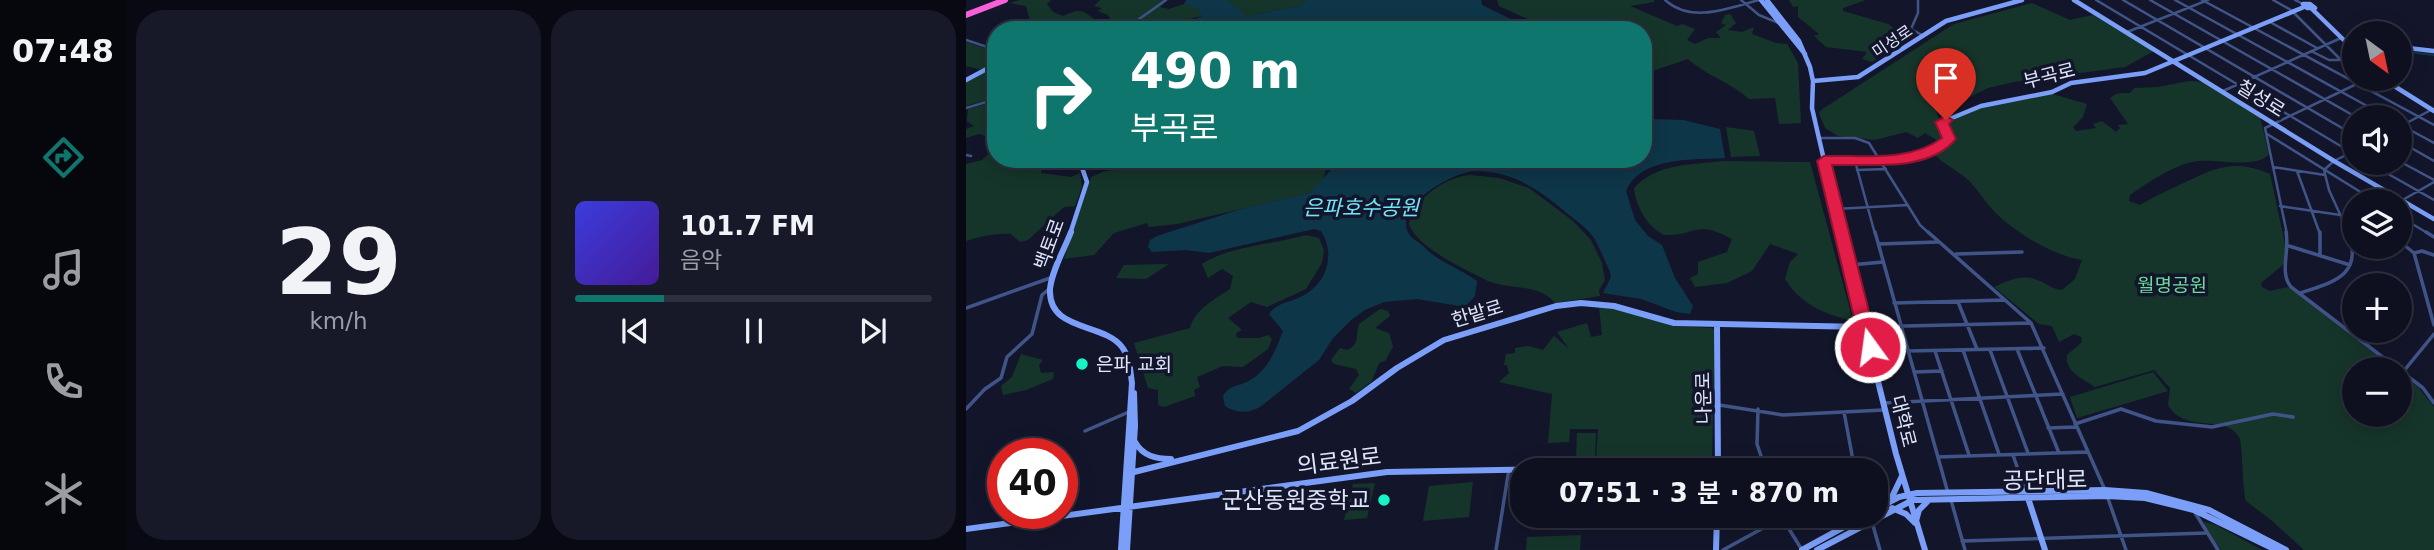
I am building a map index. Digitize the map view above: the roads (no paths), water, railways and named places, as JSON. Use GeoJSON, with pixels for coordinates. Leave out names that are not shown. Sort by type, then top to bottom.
{"type":"FeatureCollection","features":[{"type":"Feature","properties":{"kind":"highway"},"geometry":{"type":"LineString","coordinates":[[966,14],[999,0]]}},
{"type":"Feature","properties":{"kind":"highway"},"geometry":{"type":"LineString","coordinates":[[966,14],[1005,0]]}},
{"type":"Feature","properties":{"kind":"street"},"geometry":{"type":"LineString","coordinates":[[1136,21],[1166,0]]}},
{"type":"Feature","properties":{"kind":"street"},"geometry":{"type":"LineString","coordinates":[[1665,0],[1677,9],[1696,13],[1760,0]]}},
{"type":"Feature","properties":{"kind":"street","name":"대학로"},"geometry":{"type":"LineString","coordinates":[[1760,0],[1784,23]]}},
{"type":"Feature","properties":{"kind":"street","name":"대학로"},"geometry":{"type":"LineString","coordinates":[[1767,0],[1805,54],[1813,81],[1812,108],[1818,138],[1884,406],[1925,550]]}},
{"type":"Feature","properties":{"kind":"street","name":"미성로"},"geometry":{"type":"LineString","coordinates":[[1813,81],[1858,77],[1952,18],[2022,0]]}},
{"type":"Feature","properties":{"kind":"street"},"geometry":{"type":"LineString","coordinates":[[2096,0],[2342,146]]}},
{"type":"Feature","properties":{"kind":"street"},"geometry":{"type":"LineString","coordinates":[[2123,0],[2342,128]]}},
{"type":"Feature","properties":{"kind":"street"},"geometry":{"type":"LineString","coordinates":[[2150,0],[2342,109]]}},
{"type":"Feature","properties":{"kind":"street"},"geometry":{"type":"LineString","coordinates":[[2175,0],[2366,105]]}},
{"type":"Feature","properties":{"kind":"street"},"geometry":{"type":"LineString","coordinates":[[2273,0],[2291,10],[2340,60]]}},
{"type":"Feature","properties":{"kind":"street"},"geometry":{"type":"LineString","coordinates":[[2295,0],[2306,4],[2342,38]]}},
{"type":"Feature","properties":{"kind":"street"},"geometry":{"type":"LineString","coordinates":[[1919,1],[1918,13],[1911,29],[1922,36]]}},
{"type":"Feature","properties":{"kind":"street","name":"칠성로"},"geometry":{"type":"LineString","coordinates":[[2077,1],[2381,189]]}},
{"type":"Feature","properties":{"kind":"street"},"geometry":{"type":"LineString","coordinates":[[2127,32],[2205,1],[2342,76]]}},
{"type":"Feature","properties":{"kind":"street"},"geometry":{"type":"LineString","coordinates":[[1742,2],[1773,22],[1784,23]]}},
{"type":"Feature","properties":{"kind":"street","name":"부곡로"},"geometry":{"type":"LineString","coordinates":[[1824,161],[1881,159],[1931,153],[1949,139],[1942,122],[1981,106],[2052,92],[2071,83],[2145,73],[2306,4]]}},
{"type":"Feature","properties":{"kind":"street"},"geometry":{"type":"LineString","coordinates":[[2268,21],[2317,48]]}},
{"type":"Feature","properties":{"kind":"street"},"geometry":{"type":"LineString","coordinates":[[2223,91],[2325,44],[2342,39]]}},
{"type":"Feature","properties":{"kind":"street"},"geometry":{"type":"LineString","coordinates":[[966,40],[987,47]]}},
{"type":"Feature","properties":{"kind":"street"},"geometry":{"type":"LineString","coordinates":[[2412,48],[2434,51]]}},
{"type":"Feature","properties":{"kind":"street"},"geometry":{"type":"LineString","coordinates":[[2311,51],[2329,60],[2340,60]]}},
{"type":"Feature","properties":{"kind":"street"},"geometry":{"type":"LineString","coordinates":[[966,78],[987,69]]}},
{"type":"Feature","properties":{"kind":"street"},"geometry":{"type":"LineString","coordinates":[[2370,91],[2434,125]]}},
{"type":"Feature","properties":{"kind":"street"},"geometry":{"type":"LineString","coordinates":[[2402,91],[2433,110]]}},
{"type":"Feature","properties":{"kind":"street"},"geometry":{"type":"LineString","coordinates":[[2342,92],[2265,128],[2289,246],[2289,260],[2283,271],[2284,278],[2383,357]]}},
{"type":"Feature","properties":{"kind":"street"},"geometry":{"type":"LineString","coordinates":[[966,108],[987,102]]}},
{"type":"Feature","properties":{"kind":"street"},"geometry":{"type":"LineString","coordinates":[[2412,120],[2433,110]]}},
{"type":"Feature","properties":{"kind":"street"},"geometry":{"type":"LineString","coordinates":[[2412,131],[2434,143]]}},
{"type":"Feature","properties":{"kind":"street"},"geometry":{"type":"LineString","coordinates":[[2267,135],[2353,189]]}},
{"type":"Feature","properties":{"kind":"street"},"geometry":{"type":"LineString","coordinates":[[1818,138],[1863,140],[1874,147],[1920,225],[2031,323],[2106,493],[2126,550]]}},
{"type":"Feature","properties":{"kind":"street"},"geometry":{"type":"LineString","coordinates":[[2412,149],[2434,161]]}},
{"type":"Feature","properties":{"kind":"street"},"geometry":{"type":"LineString","coordinates":[[966,155],[971,156]]}},
{"type":"Feature","properties":{"kind":"street"},"geometry":{"type":"LineString","coordinates":[[2324,173],[2334,161],[2342,158]]}},
{"type":"Feature","properties":{"kind":"street"},"geometry":{"type":"LineString","coordinates":[[1854,159],[1965,550]]}},
{"type":"Feature","properties":{"kind":"street"},"geometry":{"type":"LineString","coordinates":[[2273,167],[2324,173]]}},
{"type":"Feature","properties":{"kind":"street","name":"백토로"},"geometry":{"type":"LineString","coordinates":[[1083,168],[1086,174],[1085,191],[1050,288],[1052,301],[1065,320],[1109,336],[1121,344],[1130,357],[1135,439],[1130,473]]}},
{"type":"Feature","properties":{"kind":"street"},"geometry":{"type":"LineString","coordinates":[[2412,168],[2434,181],[2412,195]]}},
{"type":"Feature","properties":{"kind":"street"},"geometry":{"type":"LineString","coordinates":[[1857,170],[1886,169]]}},
{"type":"Feature","properties":{"kind":"street"},"geometry":{"type":"LineString","coordinates":[[2297,171],[2320,231],[2320,255]]}},
{"type":"Feature","properties":{"kind":"street"},"geometry":{"type":"LineString","coordinates":[[2324,173],[2342,213]]}},
{"type":"Feature","properties":{"kind":"street"},"geometry":{"type":"LineString","coordinates":[[2390,175],[2434,200]]}},
{"type":"Feature","properties":{"kind":"street"},"geometry":{"type":"LineString","coordinates":[[1835,209],[1908,205]]}},
{"type":"Feature","properties":{"kind":"street"},"geometry":{"type":"LineString","coordinates":[[2279,206],[2342,215]]}},
{"type":"Feature","properties":{"kind":"street","name":"칠성로"},"geometry":{"type":"LineString","coordinates":[[2412,207],[2434,219]]}},
{"type":"Feature","properties":{"kind":"street"},"geometry":{"type":"LineString","coordinates":[[2412,224],[2434,237]]}},
{"type":"Feature","properties":{"kind":"street"},"geometry":{"type":"LineString","coordinates":[[1879,244],[1939,242]]}},
{"type":"Feature","properties":{"kind":"street"},"geometry":{"type":"LineString","coordinates":[[2289,246],[2350,265]]}},
{"type":"Feature","properties":{"kind":"street"},"geometry":{"type":"LineString","coordinates":[[2434,255],[2422,251],[2414,253],[2434,325]]}},
{"type":"Feature","properties":{"kind":"street"},"geometry":{"type":"LineString","coordinates":[[1954,254],[2022,252]]}},
{"type":"Feature","properties":{"kind":"street"},"geometry":{"type":"LineString","coordinates":[[2300,293],[2336,282],[2347,273],[2351,259]]}},
{"type":"Feature","properties":{"kind":"street"},"geometry":{"type":"LineString","coordinates":[[1849,265],[1883,262]]}},
{"type":"Feature","properties":{"kind":"street"},"geometry":{"type":"LineString","coordinates":[[966,308],[1054,276]]}},
{"type":"Feature","properties":{"kind":"street"},"geometry":{"type":"LineString","coordinates":[[966,409],[985,389],[1001,379],[1007,357],[1027,341],[1042,295],[1050,288]]}},
{"type":"Feature","properties":{"kind":"street"},"geometry":{"type":"LineString","coordinates":[[1894,303],[2007,300]]}},
{"type":"Feature","properties":{"kind":"street"},"geometry":{"type":"LineString","coordinates":[[1958,302],[1977,350]]}},
{"type":"Feature","properties":{"kind":"street","name":"한밭로"},"geometry":{"type":"LineString","coordinates":[[1130,473],[1298,431],[1352,401],[1396,368],[1444,341],[1556,306],[1603,304],[1633,309],[1674,323],[1717,326],[1865,327]]}},
{"type":"Feature","properties":{"kind":"street"},"geometry":{"type":"LineString","coordinates":[[1865,327],[2031,323]]}},
{"type":"Feature","properties":{"kind":"street","name":"나운로"},"geometry":{"type":"LineString","coordinates":[[1717,326],[1718,458]]}},
{"type":"Feature","properties":{"kind":"street"},"geometry":{"type":"LineString","coordinates":[[2412,361],[2434,334]]}},
{"type":"Feature","properties":{"kind":"street"},"geometry":{"type":"LineString","coordinates":[[1908,351],[2044,348]]}},
{"type":"Feature","properties":{"kind":"street"},"geometry":{"type":"LineString","coordinates":[[1990,349],[2028,453]]}},
{"type":"Feature","properties":{"kind":"street"},"geometry":{"type":"LineString","coordinates":[[2017,349],[2059,453]]}},
{"type":"Feature","properties":{"kind":"street"},"geometry":{"type":"LineString","coordinates":[[1963,350],[1999,454]]}},
{"type":"Feature","properties":{"kind":"street"},"geometry":{"type":"LineString","coordinates":[[1935,351],[1969,455]]}},
{"type":"Feature","properties":{"kind":"street"},"geometry":{"type":"LineString","coordinates":[[1914,372],[1942,371]]}},
{"type":"Feature","properties":{"kind":"street"},"geometry":{"type":"LineString","coordinates":[[2412,379],[2434,402]]}},
{"type":"Feature","properties":{"kind":"street"},"geometry":{"type":"LineString","coordinates":[[1719,405],[1783,415],[1843,412],[1922,401],[2063,394]]}},
{"type":"Feature","properties":{"kind":"street"},"geometry":{"type":"LineString","coordinates":[[1758,409],[1756,444],[1761,458]]}},
{"type":"Feature","properties":{"kind":"street"},"geometry":{"type":"LineString","coordinates":[[2048,428],[2076,425],[2121,409],[2157,421],[2212,427],[2273,414],[2293,417]]}},
{"type":"Feature","properties":{"kind":"street"},"geometry":{"type":"LineString","coordinates":[[1085,431],[1133,411]]}},
{"type":"Feature","properties":{"kind":"street","name":"백토로"},"geometry":{"type":"LineString","coordinates":[[1121,550],[1130,473],[1133,411]]}},
{"type":"Feature","properties":{"kind":"street"},"geometry":{"type":"LineString","coordinates":[[1843,412],[1852,458]]}},
{"type":"Feature","properties":{"kind":"street"},"geometry":{"type":"LineString","coordinates":[[1135,439],[1138,449],[1153,458],[1181,459]]}},
{"type":"Feature","properties":{"kind":"street"},"geometry":{"type":"LineString","coordinates":[[1938,457],[2088,452]]}},
{"type":"Feature","properties":{"kind":"street"},"geometry":{"type":"LineString","coordinates":[[2013,455],[2045,550]]}},
{"type":"Feature","properties":{"kind":"street"},"geometry":{"type":"LineString","coordinates":[[1496,550],[1509,468]]}},
{"type":"Feature","properties":{"kind":"street","name":"의료원로"},"geometry":{"type":"LineString","coordinates":[[966,529],[1374,473],[1509,468]]}},
{"type":"Feature","properties":{"kind":"street"},"geometry":{"type":"LineString","coordinates":[[1902,474],[1913,488],[1926,493]]}},
{"type":"Feature","properties":{"kind":"street"},"geometry":{"type":"LineString","coordinates":[[1902,474],[1890,506],[1916,523],[1924,503],[1933,499]]}},
{"type":"Feature","properties":{"kind":"street","name":"공단대로"},"geometry":{"type":"LineString","coordinates":[[1890,506],[1908,497],[1926,493],[1949,496],[2146,493],[2225,517],[2286,550]]}},
{"type":"Feature","properties":{"kind":"street","name":"공단대로"},"geometry":{"type":"LineString","coordinates":[[2106,493],[2145,498],[2194,510],[2232,526],[2276,550]]}},
{"type":"Feature","properties":{"kind":"street","name":"공단대로"},"geometry":{"type":"LineString","coordinates":[[1908,497],[1933,499],[1949,496]]}},
{"type":"Feature","properties":{"kind":"street","name":"백토로"},"geometry":{"type":"LineString","coordinates":[[1127,507],[1127,550]]}},
{"type":"Feature","properties":{"kind":"street"},"geometry":{"type":"LineString","coordinates":[[2194,510],[2218,550]]}},
{"type":"Feature","properties":{"kind":"street"},"geometry":{"type":"LineString","coordinates":[[1716,550],[1717,528]]}},
{"type":"Feature","properties":{"kind":"street"},"geometry":{"type":"LineString","coordinates":[[1723,550],[1762,528]]}},
{"type":"Feature","properties":{"kind":"street"},"geometry":{"type":"LineString","coordinates":[[1789,528],[1802,550]]}},
{"type":"Feature","properties":{"kind":"street","name":"공단대로"},"geometry":{"type":"LineString","coordinates":[[1802,550],[1847,528]]}},
{"type":"Feature","properties":{"kind":"street","name":"공단대로"},"geometry":{"type":"LineString","coordinates":[[1817,550],[1851,528]]}},
{"type":"Feature","properties":{"kind":"street"},"geometry":{"type":"LineString","coordinates":[[1871,528],[1880,550]]}},
{"type":"Feature","properties":{"kind":"street"},"geometry":{"type":"LineString","coordinates":[[1962,541],[2206,533]]}},
{"type":"Feature","properties":{"kind":"water"},"geometry":{"type":"Polygon","coordinates":[[[1186,0],[1227,0],[1246,16],[1300,7],[1306,0],[1481,0],[1482,5],[1515,21],[1188,21],[1202,16],[1198,9],[1184,4],[1186,0]]]}},
{"type":"Feature","properties":{"kind":"water","name":"은파호수공원"},"geometry":{"type":"Polygon","coordinates":[[[1652,119],[1683,120],[1720,129],[1725,158],[1684,160],[1652,167],[1652,119]]]}},
{"type":"Feature","properties":{"kind":"water","name":"은파호수공원"},"geometry":{"type":"Polygon","coordinates":[[[1650,168],[1633,180],[1626,191],[1635,220],[1648,236],[1662,245],[1675,278],[1693,306],[1690,314],[1676,312],[1641,299],[1603,293],[1611,277],[1610,272],[1594,238],[1583,226],[1543,194],[1512,177],[1488,172],[1466,173],[1428,191],[1410,211],[1406,222],[1408,232],[1413,238],[1435,256],[1477,281],[1475,296],[1465,307],[1417,299],[1384,302],[1365,310],[1333,338],[1319,360],[1260,407],[1247,412],[1233,410],[1225,406],[1223,396],[1231,388],[1254,378],[1270,360],[1283,331],[1269,314],[1280,305],[1311,291],[1318,284],[1328,259],[1326,240],[1321,231],[1314,229],[1209,253],[1186,250],[1152,252],[1148,247],[1150,240],[1241,209],[1309,193],[1332,169],[1650,168]]]}},
{"type":"Feature","properties":{"kind":"waterway"},"geometry":{"type":"LineString","coordinates":[[2412,52],[2434,55]]}},
{"type":"Feature","properties":{"kind":"place","name":"은파 교회"},"geometry":{"type":"Point","coordinates":[1082,364]}},
{"type":"Feature","properties":{"kind":"place","name":"군산동원중학교"},"geometry":{"type":"Point","coordinates":[1384,500]}},
{"type":"Feature","properties":{"kind":"park label","name":"월명공원"},"geometry":{"type":"Point","coordinates":[2172,285]}}]}
